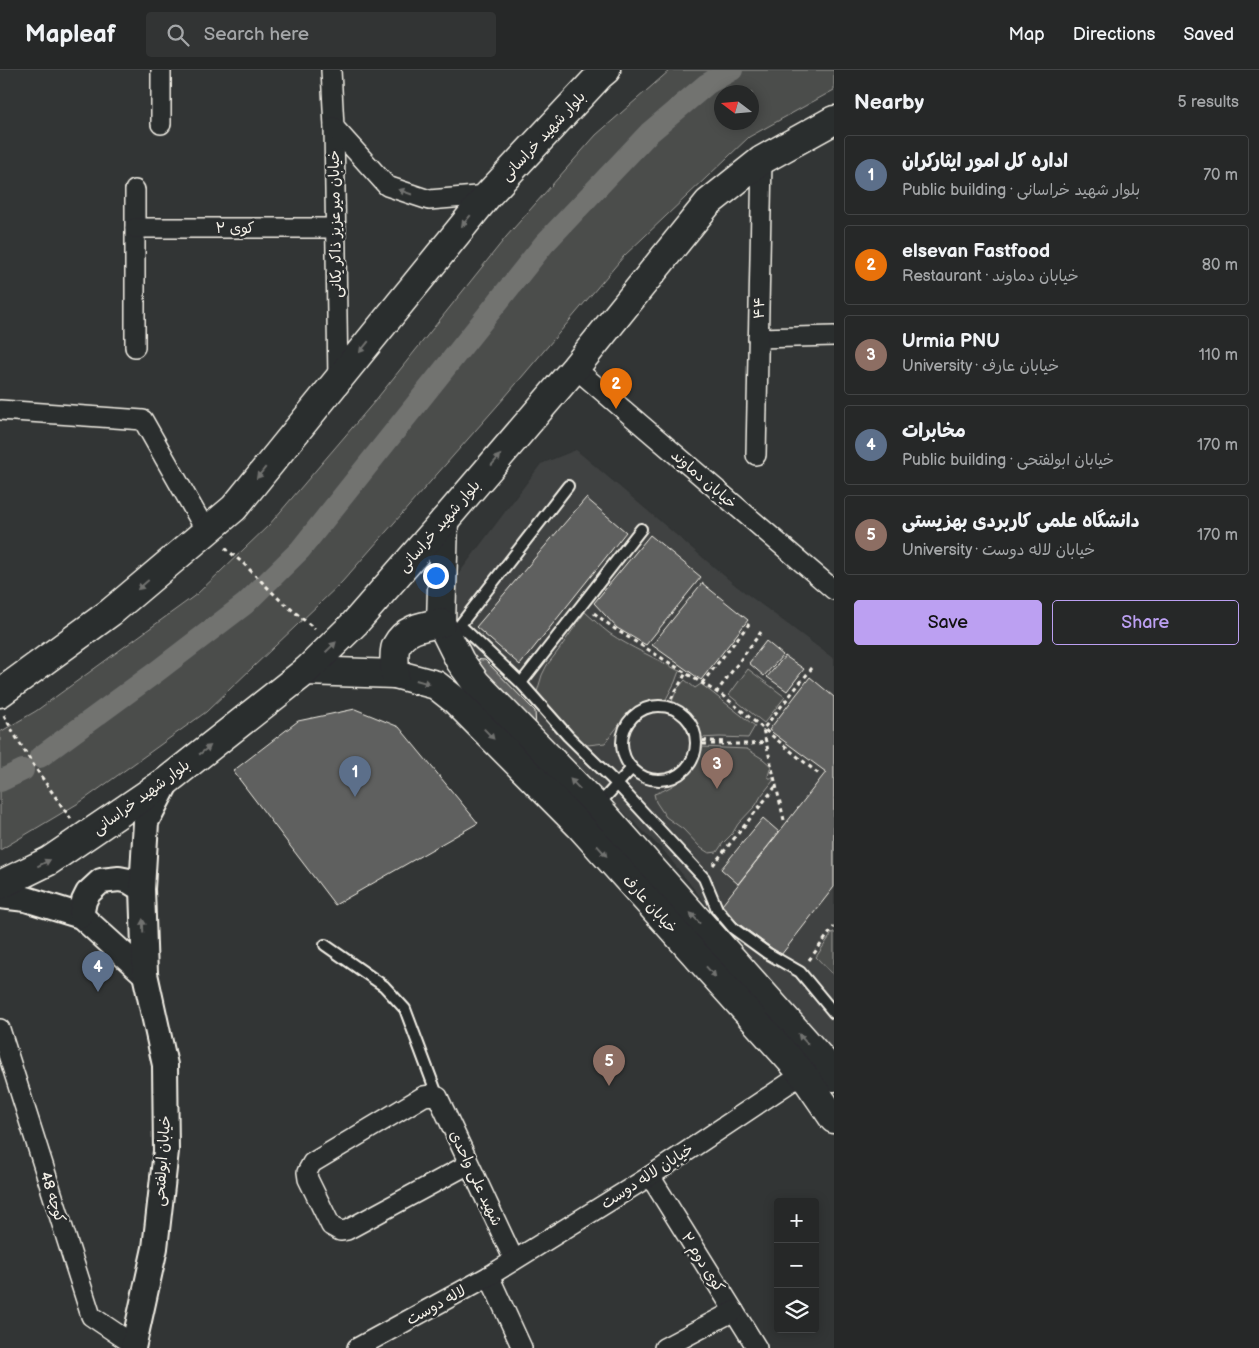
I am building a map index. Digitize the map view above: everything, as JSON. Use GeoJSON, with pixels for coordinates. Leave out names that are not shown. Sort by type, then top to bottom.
{"type":"FeatureCollection","features":[{"type":"Feature","properties":{"kind":"main road","name":"بلوار شهید خراسانی"},"geometry":{"type":"LineString","coordinates":[[0,693],[111,612],[234,508],[488,195],[606,70]]}},
{"type":"Feature","properties":{"kind":"main road","name":"بلوار شهید خراسانی"},"geometry":{"type":"LineString","coordinates":[[0,885],[49,861],[168,780],[306,671],[355,623],[444,521],[575,368],[708,203],[762,160],[834,120]]}},
{"type":"Feature","properties":{"kind":"main road"},"geometry":{"type":"LineString","coordinates":[[395,674],[396,646],[404,635],[413,629],[441,623],[444,521]]}},
{"type":"Feature","properties":{"kind":"main road","name":"خیابان عارف"},"geometry":{"type":"LineString","coordinates":[[441,623],[460,661],[476,683],[598,808],[820,1070],[834,1118]]}},
{"type":"Feature","properties":{"kind":"main road","name":"خیابان عارف"},"geometry":{"type":"LineString","coordinates":[[306,671],[395,674],[436,685],[455,700],[820,1070]]}},
{"type":"Feature","properties":{"kind":"street"},"geometry":{"type":"LineString","coordinates":[[161,70],[161,124]]}},
{"type":"Feature","properties":{"kind":"street","name":"خیابان میرعزیز ذاکر یکانی"},"geometry":{"type":"LineString","coordinates":[[331,70],[334,127],[338,379]]}},
{"type":"Feature","properties":{"kind":"street"},"geometry":{"type":"LineString","coordinates":[[334,127],[387,186],[429,200],[488,195]]}},
{"type":"Feature","properties":{"kind":"street","name":"۴۴"},"geometry":{"type":"LineString","coordinates":[[756,455],[762,160]]}},
{"type":"Feature","properties":{"kind":"street"},"geometry":{"type":"LineString","coordinates":[[135,190],[135,347]]}},
{"type":"Feature","properties":{"kind":"street","name":"کوی ۲"},"geometry":{"type":"LineString","coordinates":[[135,228],[336,228]]}},
{"type":"Feature","properties":{"kind":"street"},"geometry":{"type":"LineString","coordinates":[[758,338],[834,336]]}},
{"type":"Feature","properties":{"kind":"street","name":"خیابان دماوند"},"geometry":{"type":"LineString","coordinates":[[575,368],[834,590]]}},
{"type":"Feature","properties":{"kind":"street"},"geometry":{"type":"LineString","coordinates":[[0,410],[143,420],[206,531]]}},
{"type":"Feature","properties":{"kind":"street","name":"خیابان ابولفتحی"},"geometry":{"type":"LineString","coordinates":[[134,1347],[155,1248],[166,1151],[165,1066],[145,974],[142,889],[146,822],[168,780]]}},
{"type":"Feature","properties":{"kind":"street"},"geometry":{"type":"LineString","coordinates":[[81,916],[88,893],[101,881],[119,879],[129,881],[142,889]]}},
{"type":"Feature","properties":{"kind":"street"},"geometry":{"type":"LineString","coordinates":[[0,896],[26,899],[81,916],[145,974]]}},
{"type":"Feature","properties":{"kind":"street","name":"کوچه 48"},"geometry":{"type":"LineString","coordinates":[[0,1029],[91,1316],[134,1347]]}},
{"type":"Feature","properties":{"kind":"street","name":"خیابان لاله دوست"},"geometry":{"type":"LineString","coordinates":[[489,1276],[820,1070]]}},
{"type":"Feature","properties":{"kind":"street"},"geometry":{"type":"LineString","coordinates":[[438,1097],[424,1096],[312,1163],[307,1172],[308,1179],[331,1226],[340,1231],[346,1230],[469,1164]]}},
{"type":"Feature","properties":{"kind":"street","name":"شهید علی واحدی"},"geometry":{"type":"LineString","coordinates":[[438,1097],[514,1260]]}},
{"type":"Feature","properties":{"kind":"street","name":"کوی دوم ۲"},"geometry":{"type":"LineString","coordinates":[[650,1176],[757,1348]]}},
{"type":"Feature","properties":{"kind":"street"},"geometry":{"type":"LineString","coordinates":[[489,1276],[522,1348]]}},
{"type":"Feature","properties":{"kind":"street","name":"لاله دوست"},"geometry":{"type":"LineString","coordinates":[[357,1348],[489,1276]]}},
{"type":"Feature","properties":{"kind":"street"},"geometry":{"type":"LineString","coordinates":[[664,1348],[734,1311]]}},
{"type":"Feature","properties":{"kind":"lane"},"geometry":{"type":"LineString","coordinates":[[568,486],[460,625],[521,684],[704,878],[717,908],[734,929],[767,953],[800,972],[834,1013]]}},
{"type":"Feature","properties":{"kind":"lane"},"geometry":{"type":"LineString","coordinates":[[521,684],[641,529]]}},
{"type":"Feature","properties":{"kind":"lane"},"geometry":{"type":"LineString","coordinates":[[655,706],[667,706],[679,711],[688,719],[694,730],[695,742],[694,754],[688,765],[680,774],[668,779],[656,780],[644,777],[634,771],[626,761],[622,750],[622,737],[626,726],[633,716],[643,709],[655,706]]}},
{"type":"Feature","properties":{"kind":"lane"},"geometry":{"type":"LineString","coordinates":[[598,808],[601,802],[632,768]]}},
{"type":"Feature","properties":{"kind":"lane"},"geometry":{"type":"LineString","coordinates":[[325,945],[384,986],[404,1008],[438,1097]]}},
{"type":"Feature","properties":{"kind":"path"},"geometry":{"type":"LineString","coordinates":[[244,564],[279,599],[333,644]]}},
{"type":"Feature","properties":{"kind":"path"},"geometry":{"type":"LineString","coordinates":[[583,605],[615,628],[726,698],[820,775]]}},
{"type":"Feature","properties":{"kind":"path"},"geometry":{"type":"LineString","coordinates":[[702,683],[749,624]]}},
{"type":"Feature","properties":{"kind":"path"},"geometry":{"type":"LineString","coordinates":[[716,692],[761,632]]}},
{"type":"Feature","properties":{"kind":"path"},"geometry":{"type":"LineString","coordinates":[[763,728],[812,668]]}},
{"type":"Feature","properties":{"kind":"path"},"geometry":{"type":"LineString","coordinates":[[667,706],[686,673]]}},
{"type":"Feature","properties":{"kind":"path"},"geometry":{"type":"LineString","coordinates":[[0,707],[17,739],[45,783],[85,838]]}},
{"type":"Feature","properties":{"kind":"path"},"geometry":{"type":"LineString","coordinates":[[763,728],[784,820]]}},
{"type":"Feature","properties":{"kind":"path"},"geometry":{"type":"LineString","coordinates":[[695,742],[751,744],[766,742]]}},
{"type":"Feature","properties":{"kind":"path"},"geometry":{"type":"LineString","coordinates":[[704,878],[776,786]]}},
{"type":"Feature","properties":{"kind":"path"},"geometry":{"type":"LineString","coordinates":[[800,972],[834,928]]}},
{"type":"Feature","properties":{"kind":"shaded area"},"geometry":{"type":"Polygon","coordinates":[[[670,70],[834,70],[834,90],[749,137],[624,256],[505,397],[342,582],[206,712],[82,801],[0,850],[0,732],[36,711],[197,594],[269,525],[375,401],[506,237],[596,135],[670,70]]]}},
{"type":"Feature","properties":{"kind":"shaded area"},"geometry":{"type":"Polygon","coordinates":[[[576,450],[735,585],[834,659],[834,1066],[664,851],[536,728],[470,659],[451,612],[448,588],[541,464],[576,450]]]}},
{"type":"Feature","properties":{"kind":"shaded area"},"geometry":{"type":"Polygon","coordinates":[[[585,612],[617,638],[679,671],[664,703],[654,701],[637,707],[623,720],[605,743],[588,745],[580,743],[537,692],[547,665],[585,612]]]}},
{"type":"Feature","properties":{"kind":"shaded area"},"geometry":{"type":"Polygon","coordinates":[[[748,669],[785,697],[764,723],[729,695],[748,669]]]}},
{"type":"Feature","properties":{"kind":"shaded area"},"geometry":{"type":"Polygon","coordinates":[[[685,680],[695,688],[701,684],[755,726],[748,738],[699,738],[696,727],[690,718],[671,704],[677,689],[685,680]]]}},
{"type":"Feature","properties":{"kind":"shaded area"},"geometry":{"type":"Polygon","coordinates":[[[701,747],[747,749],[771,766],[768,776],[773,778],[773,781],[756,805],[738,824],[717,852],[709,853],[701,848],[683,829],[666,817],[656,802],[654,794],[670,787],[690,771],[699,756],[701,747]]]}},
{"type":"Feature","properties":{"kind":"shaded area"},"geometry":{"type":"Polygon","coordinates":[[[834,932],[834,976],[816,957],[834,932]]]}},
{"type":"Feature","properties":{"kind":"building"},"geometry":{"type":"Polygon","coordinates":[[[586,498],[626,532],[520,665],[476,627],[586,498]]]}},
{"type":"Feature","properties":{"kind":"building"},"geometry":{"type":"Polygon","coordinates":[[[650,535],[701,577],[646,645],[617,628],[594,603],[650,535]]]}},
{"type":"Feature","properties":{"kind":"building"},"geometry":{"type":"Polygon","coordinates":[[[702,583],[748,620],[701,680],[652,645],[702,583]]]}},
{"type":"Feature","properties":{"kind":"building"},"geometry":{"type":"Polygon","coordinates":[[[766,641],[783,655],[764,676],[749,663],[766,641]]]}},
{"type":"Feature","properties":{"kind":"building"},"geometry":{"type":"Polygon","coordinates":[[[785,656],[804,669],[787,691],[767,677],[785,656]]]}},
{"type":"Feature","properties":{"kind":"building"},"geometry":{"type":"Polygon","coordinates":[[[470,659],[485,660],[535,711],[536,728],[470,659]]]}},
{"type":"Feature","properties":{"kind":"building"},"geometry":{"type":"Polygon","coordinates":[[[810,677],[834,697],[834,887],[781,955],[719,909],[826,772],[769,730],[810,677]]]}},
{"type":"Feature","properties":{"kind":"building"},"geometry":{"type":"Polygon","coordinates":[[[355,709],[399,727],[478,823],[335,905],[233,771],[298,721],[355,709]]]}},
{"type":"Feature","properties":{"kind":"building"},"geometry":{"type":"Polygon","coordinates":[[[763,818],[779,832],[738,884],[721,869],[763,818]]]}},
{"type":"Feature","properties":{"kind":"waterway"},"geometry":{"type":"LineString","coordinates":[[40,757],[245,604],[300,550],[544,244],[649,133],[707,84],[732,70]]}},
{"type":"Feature","properties":{"kind":"waterway"},"geometry":{"type":"LineString","coordinates":[[0,781],[23,770]]}},
{"type":"Feature","properties":{"kind":"place","name":"elsevan Fastfood"},"geometry":{"type":"Point","coordinates":[616,409]}},
{"type":"Feature","properties":{"kind":"place","name":"Urmia PNU"},"geometry":{"type":"Point","coordinates":[717,789]}},
{"type":"Feature","properties":{"kind":"place","name":"اداره کل امور ایثارکران"},"geometry":{"type":"Point","coordinates":[355,797]}},
{"type":"Feature","properties":{"kind":"place","name":"مخابرات"},"geometry":{"type":"Point","coordinates":[98,992]}},
{"type":"Feature","properties":{"kind":"place","name":"دانشگاه علمی کاربردی بهزیستی"},"geometry":{"type":"Point","coordinates":[609,1086]}}]}
